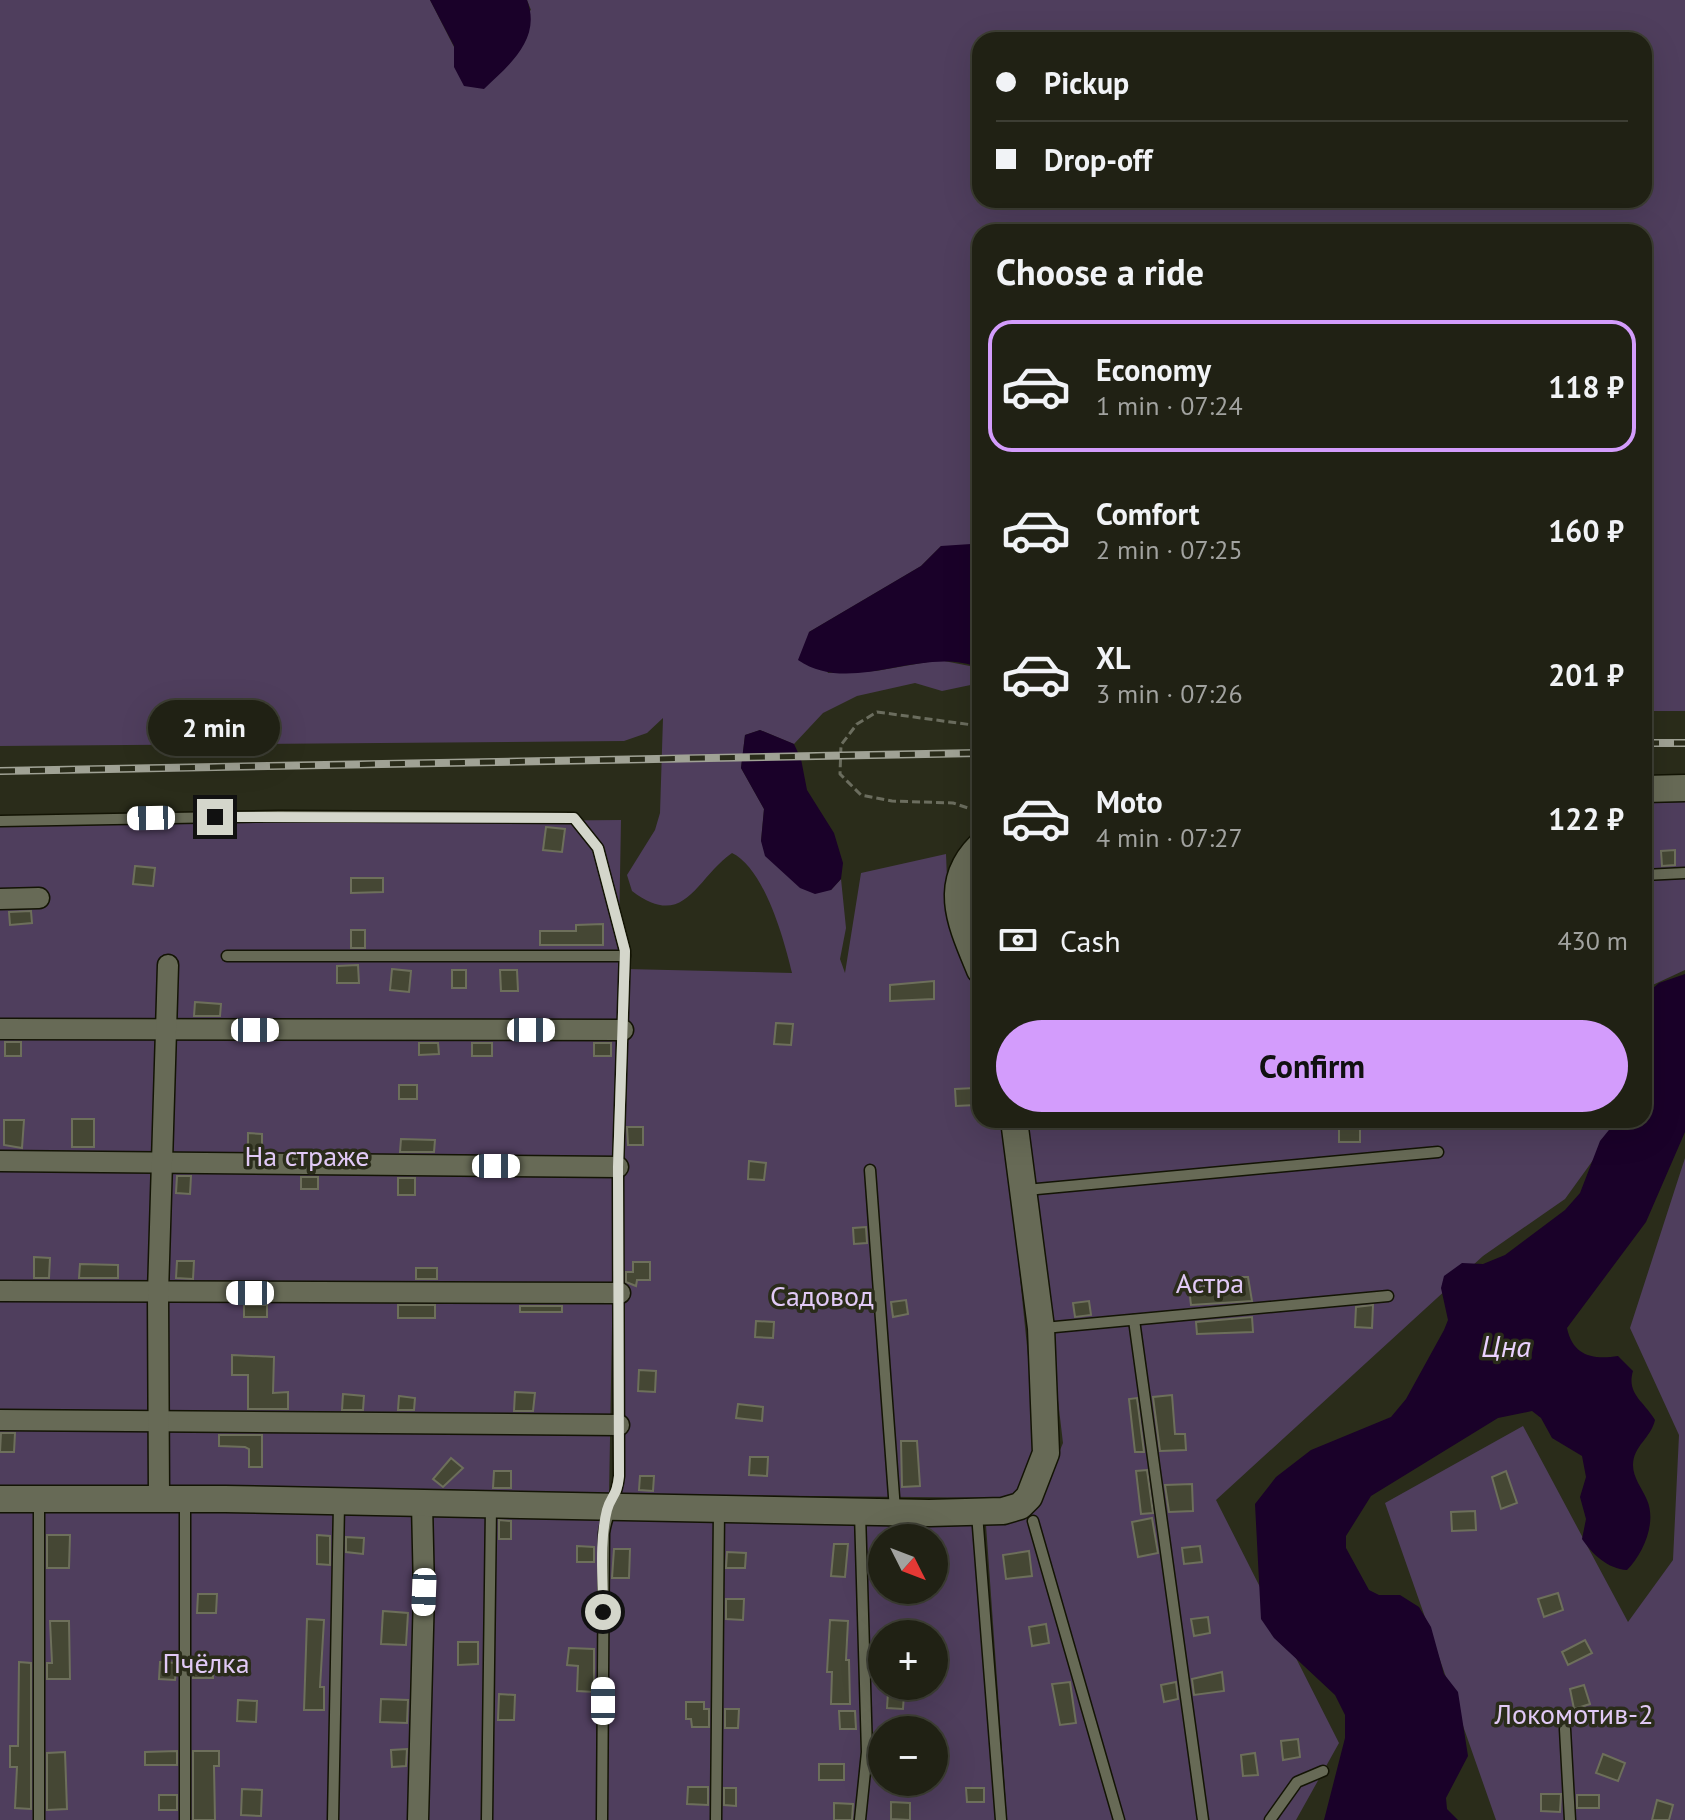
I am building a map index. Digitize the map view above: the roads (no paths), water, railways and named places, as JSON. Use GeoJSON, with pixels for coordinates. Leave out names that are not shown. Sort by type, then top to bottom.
{"type":"FeatureCollection","features":[{"type":"Feature","properties":{"kind":"street"},"geometry":{"type":"LineString","coordinates":[[1652,789],[1685,788]]}},
{"type":"Feature","properties":{"kind":"street"},"geometry":{"type":"LineString","coordinates":[[972,855],[966,861],[956,889],[963,929],[972,950]]}},
{"type":"Feature","properties":{"kind":"street"},"geometry":{"type":"LineString","coordinates":[[0,899],[39,898]]}},
{"type":"Feature","properties":{"kind":"street"},"geometry":{"type":"LineString","coordinates":[[168,965],[163,1029],[157,1420],[172,1498]]}},
{"type":"Feature","properties":{"kind":"street"},"geometry":{"type":"LineString","coordinates":[[0,1029],[623,1030]]}},
{"type":"Feature","properties":{"kind":"street"},"geometry":{"type":"LineString","coordinates":[[0,1499],[172,1498],[895,1512],[1003,1511],[1020,1506],[1029,1497],[1042,1470],[1048,1437],[1041,1328],[1015,1128]]}},
{"type":"Feature","properties":{"kind":"street"},"geometry":{"type":"LineString","coordinates":[[0,1161],[618,1167]]}},
{"type":"Feature","properties":{"kind":"street"},"geometry":{"type":"LineString","coordinates":[[0,1291],[620,1293]]}},
{"type":"Feature","properties":{"kind":"street"},"geometry":{"type":"LineString","coordinates":[[0,1420],[619,1425]]}},
{"type":"Feature","properties":{"kind":"street"},"geometry":{"type":"LineString","coordinates":[[418,1820],[424,1592],[422,1503]]}},
{"type":"Feature","properties":{"kind":"lane"},"geometry":{"type":"LineString","coordinates":[[0,821],[279,816],[574,818],[598,848],[625,956],[618,1167],[619,1425],[617,1495],[608,1507],[604,1533],[602,1820]]}},
{"type":"Feature","properties":{"kind":"lane"},"geometry":{"type":"LineString","coordinates":[[1652,875],[1685,873]]}},
{"type":"Feature","properties":{"kind":"lane"},"geometry":{"type":"LineString","coordinates":[[227,956],[625,956]]}},
{"type":"Feature","properties":{"kind":"lane"},"geometry":{"type":"LineString","coordinates":[[1023,1191],[1438,1152]]}},
{"type":"Feature","properties":{"kind":"lane"},"geometry":{"type":"LineString","coordinates":[[870,1170],[895,1512]]}},
{"type":"Feature","properties":{"kind":"lane"},"geometry":{"type":"LineString","coordinates":[[1041,1328],[1388,1296]]}},
{"type":"Feature","properties":{"kind":"lane"},"geometry":{"type":"LineString","coordinates":[[1134,1320],[1203,1820]]}},
{"type":"Feature","properties":{"kind":"lane"},"geometry":{"type":"LineString","coordinates":[[172,1498],[185,1820]]}},
{"type":"Feature","properties":{"kind":"lane"},"geometry":{"type":"LineString","coordinates":[[39,1499],[39,1820]]}},
{"type":"Feature","properties":{"kind":"lane"},"geometry":{"type":"LineString","coordinates":[[333,1820],[339,1502]]}},
{"type":"Feature","properties":{"kind":"lane"},"geometry":{"type":"LineString","coordinates":[[487,1820],[491,1505]]}},
{"type":"Feature","properties":{"kind":"lane"},"geometry":{"type":"LineString","coordinates":[[716,1820],[719,1510]]}},
{"type":"Feature","properties":{"kind":"lane"},"geometry":{"type":"LineString","coordinates":[[860,1511],[867,1752],[860,1820]]}},
{"type":"Feature","properties":{"kind":"lane"},"geometry":{"type":"LineString","coordinates":[[977,1512],[1001,1820]]}},
{"type":"Feature","properties":{"kind":"lane"},"geometry":{"type":"LineString","coordinates":[[1033,1521],[1119,1820]]}},
{"type":"Feature","properties":{"kind":"lane"},"geometry":{"type":"LineString","coordinates":[[1565,1729],[1570,1820]]}},
{"type":"Feature","properties":{"kind":"lane"},"geometry":{"type":"LineString","coordinates":[[1270,1820],[1297,1782],[1323,1771]]}},
{"type":"Feature","properties":{"kind":"water"},"geometry":{"type":"Polygon","coordinates":[[[430,0],[527,0],[530,27],[527,39],[513,61],[484,89],[464,86],[454,67],[454,46],[430,0]]]}},
{"type":"Feature","properties":{"kind":"water"},"geometry":{"type":"Polygon","coordinates":[[[972,544],[972,666],[935,662],[841,673],[819,670],[798,660],[809,632],[921,566],[941,546],[972,544]]]}},
{"type":"Feature","properties":{"kind":"water"},"geometry":{"type":"Polygon","coordinates":[[[760,730],[794,744],[801,759],[807,790],[834,833],[843,863],[841,879],[831,890],[815,894],[800,888],[765,856],[761,841],[764,809],[741,768],[745,735],[760,730]]]}},
{"type":"Feature","properties":{"kind":"water","name":"Цна"},"geometry":{"type":"Polygon","coordinates":[[[1685,974],[1685,1132],[1646,1222],[1567,1328],[1574,1345],[1585,1354],[1618,1356],[1633,1371],[1634,1392],[1655,1420],[1636,1452],[1633,1465],[1650,1509],[1647,1538],[1627,1570],[1607,1564],[1586,1545],[1582,1539],[1586,1519],[1580,1497],[1586,1477],[1582,1456],[1552,1438],[1541,1418],[1532,1411],[1498,1418],[1371,1496],[1346,1536],[1346,1548],[1369,1590],[1379,1595],[1400,1595],[1419,1607],[1431,1627],[1444,1674],[1458,1692],[1468,1756],[1446,1798],[1447,1809],[1458,1820],[1324,1820],[1345,1738],[1345,1715],[1335,1695],[1274,1638],[1261,1619],[1255,1504],[1276,1477],[1311,1450],[1391,1417],[1406,1399],[1448,1320],[1441,1288],[1444,1276],[1462,1263],[1483,1264],[1505,1255],[1565,1210],[1580,1193],[1600,1141],[1611,1128],[1652,1128],[1652,989],[1659,983],[1685,974]]]}},
{"type":"Feature","properties":{"kind":"railway"},"geometry":{"type":"LineString","coordinates":[[1652,743],[1685,743]]}},
{"type":"Feature","properties":{"kind":"railway"},"geometry":{"type":"LineString","coordinates":[[0,771],[972,753]]}},
{"type":"Feature","properties":{"kind":"park label","name":"На страже"},"geometry":{"type":"Point","coordinates":[307,1156]}},
{"type":"Feature","properties":{"kind":"park label","name":"Астра"},"geometry":{"type":"Point","coordinates":[1210,1283]}},
{"type":"Feature","properties":{"kind":"park label","name":"Садовод"},"geometry":{"type":"Point","coordinates":[822,1296]}},
{"type":"Feature","properties":{"kind":"park label","name":"Пчёлка"},"geometry":{"type":"Point","coordinates":[206,1663]}},
{"type":"Feature","properties":{"kind":"park label","name":"Локомотив-2"},"geometry":{"type":"Point","coordinates":[1574,1714]}}]}
